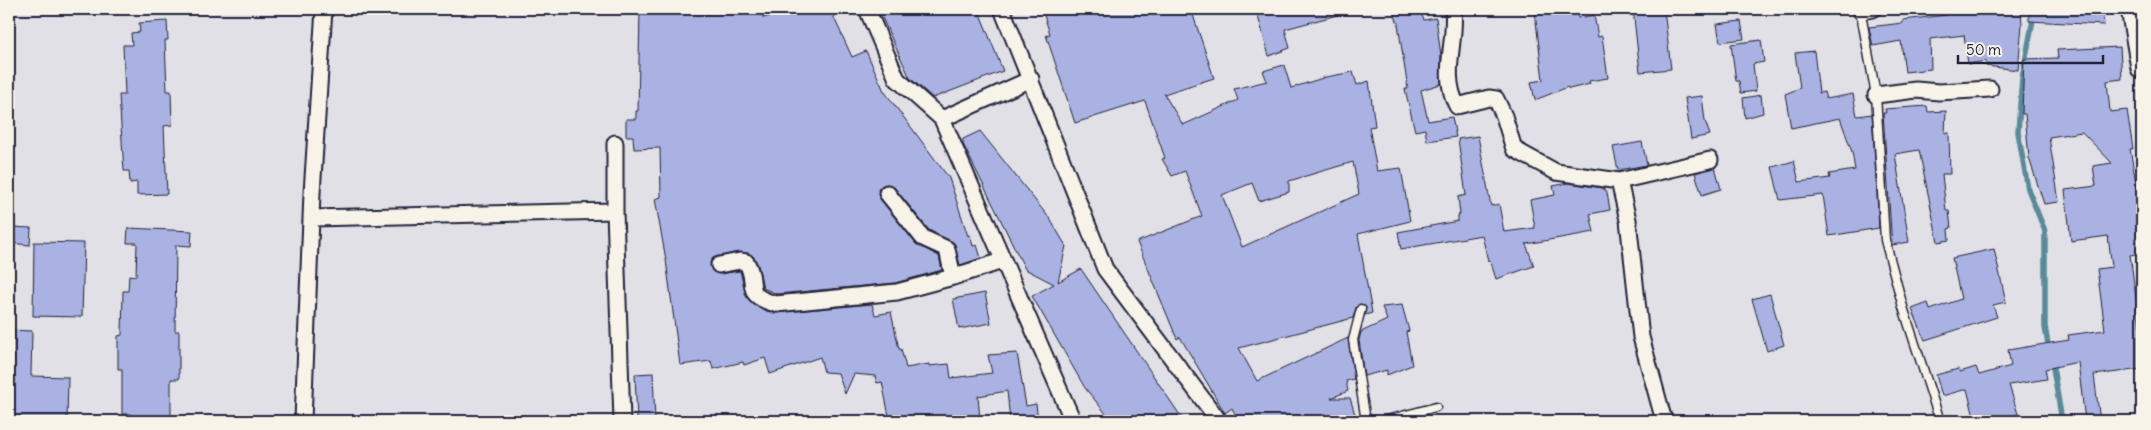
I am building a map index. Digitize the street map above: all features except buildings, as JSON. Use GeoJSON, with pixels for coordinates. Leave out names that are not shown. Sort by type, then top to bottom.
{"type":"FeatureCollection","features":[{"type":"Feature","properties":{"kind":"main road"},"geometry":{"type":"LineString","coordinates":[[2132,9],[2142,68]]}},
{"type":"Feature","properties":{"kind":"street"},"geometry":{"type":"LineString","coordinates":[[303,421],[324,9]]}},
{"type":"Feature","properties":{"kind":"street"},"geometry":{"type":"LineString","coordinates":[[867,9],[897,79],[942,119],[1073,421]]}},
{"type":"Feature","properties":{"kind":"street"},"geometry":{"type":"LineString","coordinates":[[1002,9],[1105,269],[1219,421]]}},
{"type":"Feature","properties":{"kind":"street"},"geometry":{"type":"LineString","coordinates":[[1453,9],[1454,21],[1448,67],[1457,106],[1489,98],[1496,99],[1504,116],[1514,149],[1556,172],[1619,181],[1710,160]]}},
{"type":"Feature","properties":{"kind":"street"},"geometry":{"type":"LineString","coordinates":[[942,119],[1030,79]]}},
{"type":"Feature","properties":{"kind":"street"},"geometry":{"type":"LineString","coordinates":[[1876,95],[1916,90],[1939,92],[1990,89]]}},
{"type":"Feature","properties":{"kind":"street"},"geometry":{"type":"LineString","coordinates":[[615,143],[615,211],[622,421]]}},
{"type":"Feature","properties":{"kind":"street"},"geometry":{"type":"LineString","coordinates":[[1619,181],[1628,220],[1640,336],[1664,421]]}},
{"type":"Feature","properties":{"kind":"street"},"geometry":{"type":"LineString","coordinates":[[887,193],[923,238],[947,249],[953,277]]}},
{"type":"Feature","properties":{"kind":"street"},"geometry":{"type":"LineString","coordinates":[[312,218],[615,211]]}},
{"type":"Feature","properties":{"kind":"street"},"geometry":{"type":"LineString","coordinates":[[719,265],[740,261],[746,262],[749,266],[753,291],[761,300],[776,304],[897,292],[1002,261]]}},
{"type":"Feature","properties":{"kind":"lane"},"geometry":{"type":"LineString","coordinates":[[1864,10],[1876,95],[1885,240],[1940,421]]}},
{"type":"Feature","properties":{"kind":"lane"},"geometry":{"type":"LineString","coordinates":[[1361,310],[1353,340],[1366,421]]}},
{"type":"Feature","properties":{"kind":"lane"},"geometry":{"type":"LineString","coordinates":[[1385,421],[1436,407]]}},
{"type":"Feature","properties":{"kind":"waterway"},"geometry":{"type":"LineString","coordinates":[[2035,9],[2022,78],[2018,132],[2028,189],[2045,231],[2045,327],[2049,350]]}},
{"type":"Feature","properties":{"kind":"waterway"},"geometry":{"type":"LineString","coordinates":[[2052,362],[2062,421]]}}]}
